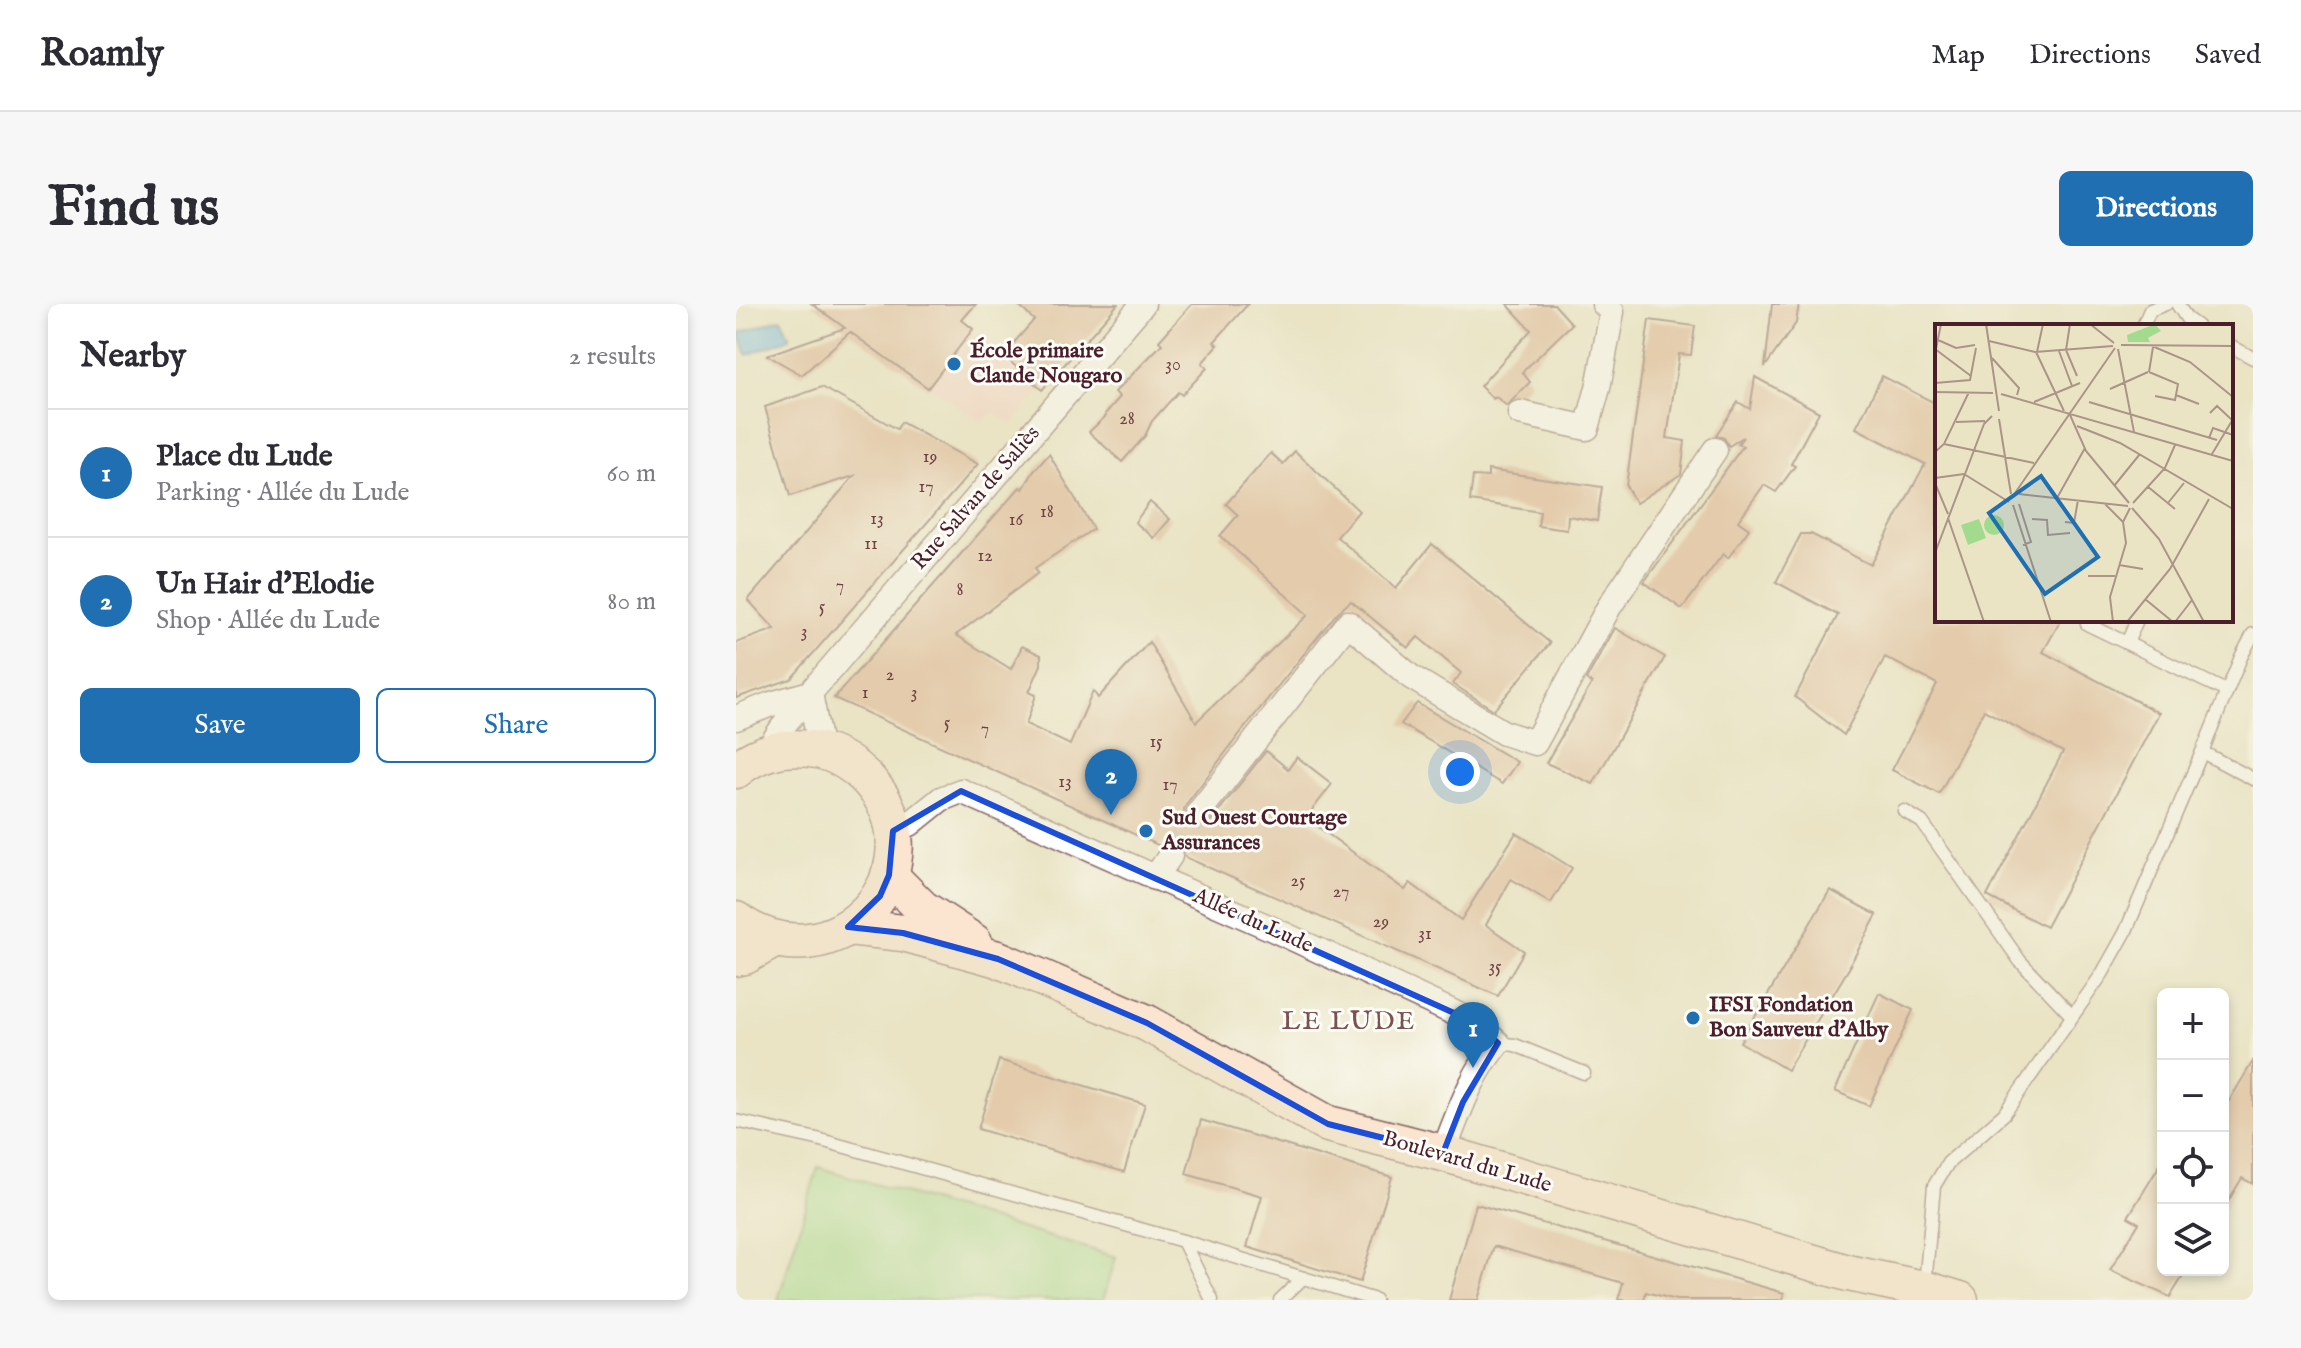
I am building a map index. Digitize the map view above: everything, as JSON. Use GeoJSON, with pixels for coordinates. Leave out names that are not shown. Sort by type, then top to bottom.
{"type":"FeatureCollection","features":[{"type":"Feature","properties":{"kind":"main road"},"geometry":{"type":"LineString","coordinates":[[736,920],[751,931],[774,940],[800,943],[825,938],[848,927],[866,913],[880,896],[889,875],[894,847],[893,831],[882,799],[861,772],[842,759],[802,748],[783,749],[748,758]]}},
{"type":"Feature","properties":{"kind":"main road"},"geometry":{"type":"LineString","coordinates":[[889,875],[922,908],[998,959]]}},
{"type":"Feature","properties":{"kind":"main road"},"geometry":{"type":"LineString","coordinates":[[848,927],[903,933],[998,959]]}},
{"type":"Feature","properties":{"kind":"main road"},"geometry":{"type":"LineString","coordinates":[[736,958],[774,940]]}},
{"type":"Feature","properties":{"kind":"main road","name":"Boulevard du Lude"},"geometry":{"type":"LineString","coordinates":[[998,959],[1147,1023],[1328,1124],[1443,1153],[1923,1295],[1960,1300]]}},
{"type":"Feature","properties":{"kind":"street","name":"Rue Salvan de Saliès"},"geometry":{"type":"LineString","coordinates":[[748,758],[786,722],[1143,304]]}},
{"type":"Feature","properties":{"kind":"street"},"geometry":{"type":"LineString","coordinates":[[1520,413],[1587,428],[1612,312],[1604,304]]}},
{"type":"Feature","properties":{"kind":"street"},"geometry":{"type":"LineString","coordinates":[[1199,812],[1348,623],[1411,677],[1504,733],[1535,743],[1609,607],[1715,450]]}},
{"type":"Feature","properties":{"kind":"street"},"geometry":{"type":"LineString","coordinates":[[736,718],[810,693],[821,751]]}},
{"type":"Feature","properties":{"kind":"street","name":"Allée du Lude"},"geometry":{"type":"LineString","coordinates":[[893,831],[910,824],[941,799],[961,791],[1474,1022],[1498,1043]]}},
{"type":"Feature","properties":{"kind":"street"},"geometry":{"type":"LineString","coordinates":[[1155,878],[1170,856]]}},
{"type":"Feature","properties":{"kind":"street"},"geometry":{"type":"LineString","coordinates":[[1443,1153],[1468,1091],[1484,1059],[1498,1043]]}},
{"type":"Feature","properties":{"kind":"lane"},"geometry":{"type":"LineString","coordinates":[[2145,307],[2166,304]]}},
{"type":"Feature","properties":{"kind":"lane"},"geometry":{"type":"LineString","coordinates":[[2177,304],[2194,324]]}},
{"type":"Feature","properties":{"kind":"lane"},"geometry":{"type":"LineString","coordinates":[[2233,347],[2253,358]]}},
{"type":"Feature","properties":{"kind":"lane"},"geometry":{"type":"LineString","coordinates":[[2088,622],[2226,691]]}},
{"type":"Feature","properties":{"kind":"lane"},"geometry":{"type":"LineString","coordinates":[[2127,643],[2136,622]]}},
{"type":"Feature","properties":{"kind":"lane"},"geometry":{"type":"LineString","coordinates":[[1923,1295],[1934,1186],[1948,1163],[2004,1114],[2102,974],[2125,933],[2253,634]]}},
{"type":"Feature","properties":{"kind":"lane"},"geometry":{"type":"LineString","coordinates":[[2202,752],[2253,779]]}},
{"type":"Feature","properties":{"kind":"lane"},"geometry":{"type":"LineString","coordinates":[[1904,811],[1922,822],[2020,961],[2072,1016]]}},
{"type":"Feature","properties":{"kind":"lane"},"geometry":{"type":"LineString","coordinates":[[1498,1043],[1515,1045],[1584,1073]]}},
{"type":"Feature","properties":{"kind":"lane"},"geometry":{"type":"LineString","coordinates":[[736,1121],[817,1139],[1183,1241],[1375,1300]]}},
{"type":"Feature","properties":{"kind":"lane"},"geometry":{"type":"LineString","coordinates":[[1183,1241],[1212,1300]]}},
{"type":"Feature","properties":{"kind":"lane"},"geometry":{"type":"LineString","coordinates":[[1280,1300],[1303,1278]]}},
{"type":"Feature","properties":{"kind":"highlighted area"},"geometry":{"type":"Polygon","coordinates":[[[961,791],[1474,1022],[1498,1043],[1463,1102],[1443,1153],[1328,1124],[1147,1023],[998,959],[903,933],[848,927],[880,896],[889,875],[893,831],[961,791]]]}},
{"type":"Feature","properties":{"kind":"shaded area","name":"École primaire Claude Nougaro"},"geometry":{"type":"Polygon","coordinates":[[[944,304],[1042,390],[1012,424],[993,412],[983,423],[857,337],[944,304]]]}},
{"type":"Feature","properties":{"kind":"green space"},"geometry":{"type":"Polygon","coordinates":[[[818,1167],[1116,1257],[1103,1300],[778,1300],[818,1167]]]}},
{"type":"Feature","properties":{"kind":"water"},"geometry":{"type":"Polygon","coordinates":[[[781,318],[790,338],[747,355],[739,333],[781,318]]]}},
{"type":"Feature","properties":{"kind":"building"},"geometry":{"type":"Polygon","coordinates":[[[812,304],[976,304],[962,320],[973,329],[928,388],[850,332],[802,375],[767,355],[845,328],[812,304]]]}},
{"type":"Feature","properties":{"kind":"building"},"geometry":{"type":"Polygon","coordinates":[[[1017,304],[1118,304],[1042,390],[1003,355],[1034,320],[1017,304]]]}},
{"type":"Feature","properties":{"kind":"building"},"geometry":{"type":"Polygon","coordinates":[[[1192,304],[1248,304],[1214,342],[1218,345],[1202,363],[1207,368],[1182,395],[1178,392],[1122,462],[1089,432],[1120,397],[1115,392],[1162,344],[1159,341],[1192,304]]]}},
{"type":"Feature","properties":{"kind":"building"},"geometry":{"type":"Polygon","coordinates":[[[1507,304],[1554,304],[1572,324],[1522,372],[1530,382],[1507,406],[1496,397],[1493,399],[1480,386],[1531,330],[1507,304]]]}},
{"type":"Feature","properties":{"kind":"building"},"geometry":{"type":"Polygon","coordinates":[[[1772,304],[1799,304],[1796,323],[1765,367],[1772,304]]]}},
{"type":"Feature","properties":{"kind":"building"},"geometry":{"type":"Polygon","coordinates":[[[1649,320],[1695,326],[1691,355],[1679,354],[1667,438],[1685,441],[1681,474],[1636,503],[1626,486],[1649,320]]]}},
{"type":"Feature","properties":{"kind":"building"},"geometry":{"type":"Polygon","coordinates":[[[1882,376],[1935,403],[1935,622],[2060,622],[2043,652],[2159,713],[2046,927],[1987,896],[2063,752],[1984,710],[1939,794],[1892,770],[1937,684],[1885,657],[1844,735],[1795,697],[1838,615],[1776,582],[1801,534],[1811,534],[1871,565],[1925,464],[1856,428],[1882,376]]]}},
{"type":"Feature","properties":{"kind":"building"},"geometry":{"type":"Polygon","coordinates":[[[1755,377],[1819,412],[1791,464],[1795,466],[1776,492],[1764,485],[1738,521],[1749,529],[1728,558],[1723,554],[1682,609],[1644,582],[1743,446],[1738,444],[1743,437],[1729,446],[1724,438],[1716,435],[1738,402],[1750,409],[1755,377]]]}},
{"type":"Feature","properties":{"kind":"building"},"geometry":{"type":"Polygon","coordinates":[[[822,387],[897,429],[901,422],[978,464],[791,679],[736,698],[736,643],[775,629],[748,600],[854,476],[790,496],[765,407],[822,387]]]}},
{"type":"Feature","properties":{"kind":"building"},"geometry":{"type":"Polygon","coordinates":[[[1295,451],[1359,511],[1337,537],[1396,588],[1432,544],[1550,643],[1494,710],[1453,684],[1461,673],[1418,637],[1408,648],[1351,601],[1336,614],[1242,731],[1187,803],[1185,817],[1196,827],[1210,822],[1266,751],[1288,769],[1297,757],[1332,784],[1306,818],[1405,890],[1410,883],[1461,920],[1516,833],[1572,868],[1551,903],[1511,879],[1486,925],[1524,951],[1498,996],[1185,857],[1178,843],[1170,841],[1160,846],[834,698],[1020,487],[1023,489],[1049,454],[1093,529],[1035,568],[1038,573],[956,635],[1011,669],[1022,646],[1041,655],[1041,665],[1029,692],[1036,695],[1026,724],[1070,745],[1093,691],[1098,698],[1149,642],[1196,722],[1308,615],[1220,536],[1238,515],[1226,504],[1271,453],[1283,464],[1295,451]]]}},
{"type":"Feature","properties":{"kind":"building"},"geometry":{"type":"Polygon","coordinates":[[[1488,470],[1602,487],[1597,521],[1568,516],[1567,530],[1538,526],[1540,512],[1470,501],[1473,476],[1488,477],[1488,470]]]}},
{"type":"Feature","properties":{"kind":"building"},"geometry":{"type":"Polygon","coordinates":[[[1150,502],[1170,519],[1154,538],[1135,522],[1150,502]]]}},
{"type":"Feature","properties":{"kind":"building"},"geometry":{"type":"Polygon","coordinates":[[[1615,628],[1665,657],[1593,784],[1546,763],[1592,683],[1586,680],[1615,628]]]}},
{"type":"Feature","properties":{"kind":"building"},"geometry":{"type":"Polygon","coordinates":[[[1417,703],[1517,762],[1502,784],[1401,724],[1417,703]]]}},
{"type":"Feature","properties":{"kind":"building"},"geometry":{"type":"Polygon","coordinates":[[[1830,890],[1877,915],[1851,965],[1787,1070],[1740,1042],[1830,890]]]}},
{"type":"Feature","properties":{"kind":"building"},"geometry":{"type":"Polygon","coordinates":[[[1879,993],[1913,1010],[1869,1106],[1835,1091],[1879,993]]]}},
{"type":"Feature","properties":{"kind":"building"},"geometry":{"type":"Polygon","coordinates":[[[999,1060],[1145,1104],[1124,1172],[978,1129],[999,1060]]]}},
{"type":"Feature","properties":{"kind":"building"},"geometry":{"type":"Polygon","coordinates":[[[2253,1061],[2253,1184],[2242,1178],[2229,1200],[2229,1132],[2229,1101],[2253,1061]]]}},
{"type":"Feature","properties":{"kind":"building"},"geometry":{"type":"Polygon","coordinates":[[[1201,1120],[1392,1177],[1360,1282],[1247,1247],[1262,1196],[1186,1174],[1201,1120]]]}},
{"type":"Feature","properties":{"kind":"building"},"geometry":{"type":"Polygon","coordinates":[[[2157,1170],[2157,1276],[2183,1276],[2170,1297],[2110,1270],[2139,1223],[2128,1217],[2157,1170]]]}},
{"type":"Feature","properties":{"kind":"building"},"geometry":{"type":"Polygon","coordinates":[[[1476,1204],[1784,1293],[1783,1300],[1676,1300],[1646,1292],[1644,1300],[1618,1300],[1623,1283],[1494,1246],[1478,1300],[1449,1300],[1476,1204]]]}},
{"type":"Feature","properties":{"kind":"tunnel"},"geometry":{"type":"LineString","coordinates":[[1170,856],[1199,812]]}},
{"type":"Feature","properties":{"kind":"place","name":"École primaire Claude Nougaro"},"geometry":{"type":"Point","coordinates":[954,364]}},
{"type":"Feature","properties":{"kind":"place","name":"Un Hair d'Elodie"},"geometry":{"type":"Point","coordinates":[1111,815]}},
{"type":"Feature","properties":{"kind":"place","name":"Sud Ouest Courtage Assurances"},"geometry":{"type":"Point","coordinates":[1146,831]}},
{"type":"Feature","properties":{"kind":"place","name":"IFSI Fondation Bon Sauveur d'Alby"},"geometry":{"type":"Point","coordinates":[1693,1018]}},
{"type":"Feature","properties":{"kind":"place","name":"Place du Lude"},"geometry":{"type":"Point","coordinates":[1473,1068]}},
{"type":"Feature","properties":{"kind":"district","name":"LE LUDE"},"geometry":{"type":"Point","coordinates":[1349,1021]}}]}
